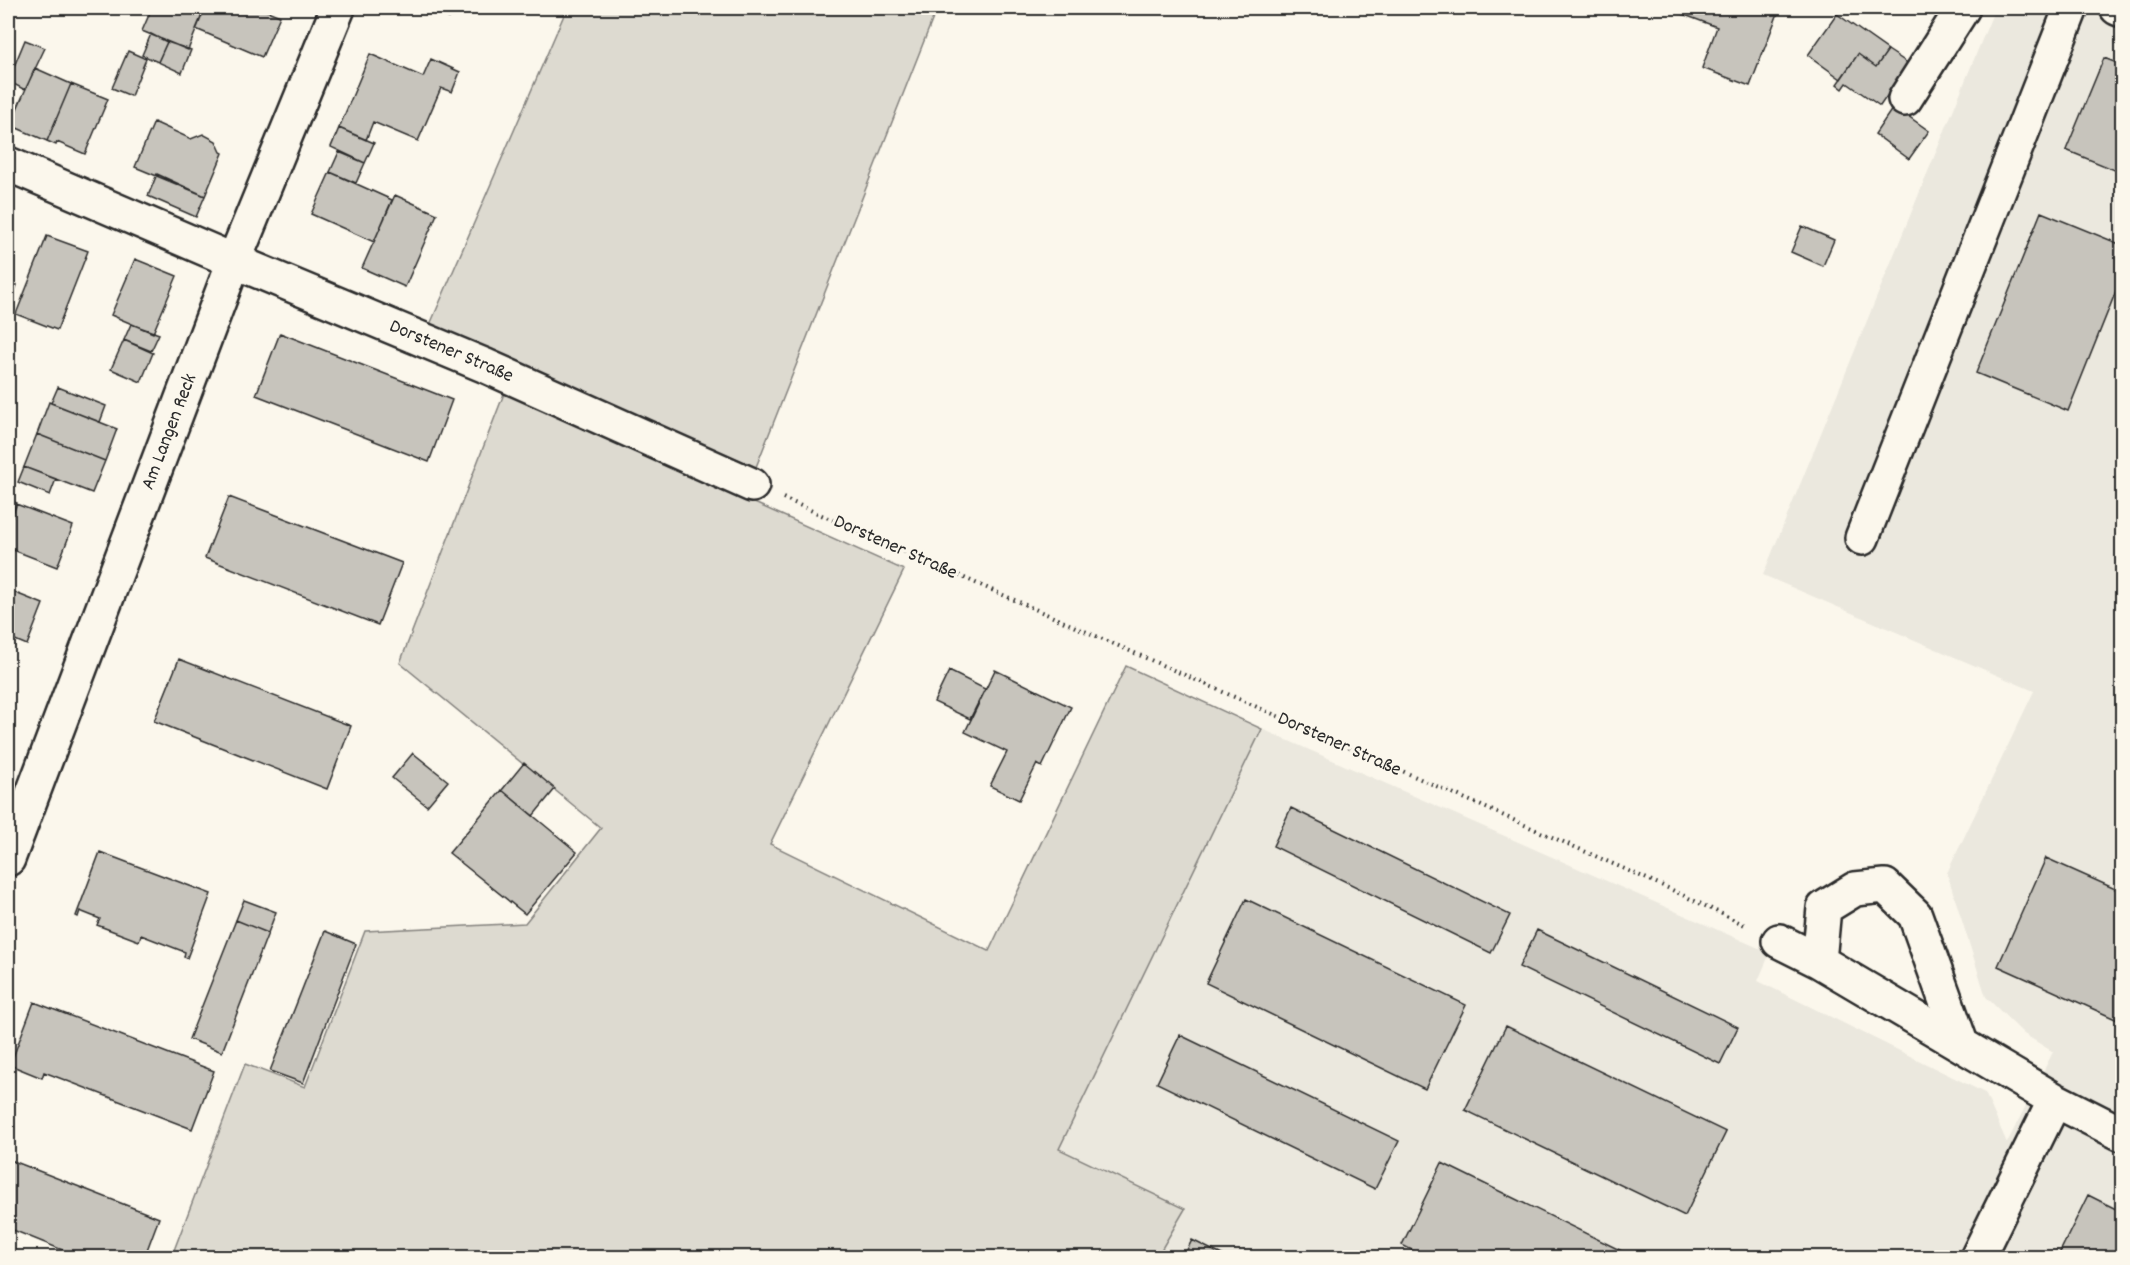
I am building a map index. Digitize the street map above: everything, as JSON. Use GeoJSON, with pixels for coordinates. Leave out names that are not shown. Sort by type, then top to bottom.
{"type":"FeatureCollection","features":[{"type":"Feature","properties":{"kind":"street","name":"Am Langen Reck"},"geometry":{"type":"LineString","coordinates":[[8,859],[234,261],[338,8]]}},
{"type":"Feature","properties":{"kind":"street"},"geometry":{"type":"LineString","coordinates":[[1905,99],[1963,8]]}},
{"type":"Feature","properties":{"kind":"street"},"geometry":{"type":"LineString","coordinates":[[1862,538],[2071,8]]}},
{"type":"Feature","properties":{"kind":"street"},"geometry":{"type":"LineString","coordinates":[[2117,8],[2122,10]]}},
{"type":"Feature","properties":{"kind":"street","name":"Dorstener Straße"},"geometry":{"type":"LineString","coordinates":[[8,164],[486,366],[752,485]]}},
{"type":"Feature","properties":{"kind":"street"},"geometry":{"type":"LineString","coordinates":[[1819,961],[1824,908],[1855,889],[1885,886],[1915,915],[1961,1043]]}},
{"type":"Feature","properties":{"kind":"street"},"geometry":{"type":"LineString","coordinates":[[1779,941],[1819,961],[2055,1100],[2122,1134]]}},
{"type":"Feature","properties":{"kind":"street"},"geometry":{"type":"LineString","coordinates":[[1977,1257],[2055,1100]]}},
{"type":"Feature","properties":{"kind":"path","name":"Dorstener Straße"},"geometry":{"type":"LineString","coordinates":[[752,485],[1670,890],[1779,941]]}},
{"type":"Feature","properties":{"kind":"shaded area"},"geometry":{"type":"Polygon","coordinates":[[[567,8],[937,8],[756,467],[429,327],[567,8]]]}},
{"type":"Feature","properties":{"kind":"shaded area"},"geometry":{"type":"Polygon","coordinates":[[[1995,8],[2122,8],[2122,1257],[1157,1257],[1184,1209],[1059,1149],[1262,729],[1770,953],[1758,981],[1985,1093],[2007,1143],[2053,1052],[2024,1034],[1986,997],[1947,873],[2034,691],[1763,575],[1995,8]]]}},
{"type":"Feature","properties":{"kind":"shaded area"},"geometry":{"type":"Polygon","coordinates":[[[505,391],[904,570],[770,844],[989,951],[1126,666],[1262,729],[1059,1149],[1185,1209],[1157,1257],[171,1258],[245,1064],[305,1087],[365,931],[525,923],[601,828],[400,663],[505,391]]]}},
{"type":"Feature","properties":{"kind":"building"},"geometry":{"type":"Polygon","coordinates":[[[152,8],[205,8],[188,50],[142,31],[152,8]]]}},
{"type":"Feature","properties":{"kind":"building"},"geometry":{"type":"Polygon","coordinates":[[[205,8],[260,8],[280,16],[262,57],[196,29],[205,8]]]}},
{"type":"Feature","properties":{"kind":"building"},"geometry":{"type":"Polygon","coordinates":[[[425,8],[454,8],[449,18],[425,8]]]}},
{"type":"Feature","properties":{"kind":"building"},"geometry":{"type":"Polygon","coordinates":[[[1666,8],[1780,8],[1750,86],[1702,68],[1717,27],[1666,8]]]}},
{"type":"Feature","properties":{"kind":"building"},"geometry":{"type":"Polygon","coordinates":[[[1837,14],[1888,50],[1876,67],[1858,54],[1841,79],[1808,55],[1837,14]]]}},
{"type":"Feature","properties":{"kind":"building"},"geometry":{"type":"Polygon","coordinates":[[[151,34],[167,42],[158,62],[142,55],[151,34]]]}},
{"type":"Feature","properties":{"kind":"building"},"geometry":{"type":"Polygon","coordinates":[[[25,40],[45,48],[25,90],[8,81],[25,40]]]}},
{"type":"Feature","properties":{"kind":"building"},"geometry":{"type":"Polygon","coordinates":[[[167,42],[191,50],[182,73],[158,62],[167,42]]]}},
{"type":"Feature","properties":{"kind":"building"},"geometry":{"type":"Polygon","coordinates":[[[1888,50],[1909,64],[1880,106],[1847,83],[1843,89],[1837,84],[1858,54],[1876,67],[1888,50]]]}},
{"type":"Feature","properties":{"kind":"building"},"geometry":{"type":"Polygon","coordinates":[[[128,51],[146,59],[131,96],[112,88],[128,51]]]}},
{"type":"Feature","properties":{"kind":"building"},"geometry":{"type":"Polygon","coordinates":[[[370,54],[423,77],[431,59],[460,72],[452,92],[441,88],[418,141],[373,122],[366,140],[339,128],[370,54]]]}},
{"type":"Feature","properties":{"kind":"building"},"geometry":{"type":"Polygon","coordinates":[[[2104,58],[2122,65],[2122,173],[2066,150],[2104,58]]]}},
{"type":"Feature","properties":{"kind":"building"},"geometry":{"type":"Polygon","coordinates":[[[35,68],[71,84],[47,141],[10,125],[35,68]]]}},
{"type":"Feature","properties":{"kind":"building"},"geometry":{"type":"Polygon","coordinates":[[[71,84],[108,99],[85,154],[57,142],[56,145],[47,141],[71,84]]]}},
{"type":"Feature","properties":{"kind":"building"},"geometry":{"type":"Polygon","coordinates":[[[1894,106],[1929,131],[1909,159],[1875,134],[1894,106]]]}},
{"type":"Feature","properties":{"kind":"building"},"geometry":{"type":"Polygon","coordinates":[[[154,122],[191,139],[203,134],[216,141],[223,153],[205,196],[135,167],[154,122]]]}},
{"type":"Feature","properties":{"kind":"building"},"geometry":{"type":"Polygon","coordinates":[[[339,128],[374,143],[365,163],[331,147],[339,128]]]}},
{"type":"Feature","properties":{"kind":"building"},"geometry":{"type":"Polygon","coordinates":[[[339,152],[365,163],[356,183],[330,172],[339,152]]]}},
{"type":"Feature","properties":{"kind":"building"},"geometry":{"type":"Polygon","coordinates":[[[330,172],[392,200],[374,242],[311,214],[330,172]]]}},
{"type":"Feature","properties":{"kind":"building"},"geometry":{"type":"Polygon","coordinates":[[[157,174],[205,196],[196,217],[148,196],[157,174]]]}},
{"type":"Feature","properties":{"kind":"building"},"geometry":{"type":"Polygon","coordinates":[[[395,195],[437,214],[405,287],[362,268],[395,195]]]}},
{"type":"Feature","properties":{"kind":"building"},"geometry":{"type":"Polygon","coordinates":[[[2041,212],[2122,245],[2122,276],[2068,411],[1976,373],[2041,212]]]}},
{"type":"Feature","properties":{"kind":"building"},"geometry":{"type":"Polygon","coordinates":[[[1802,226],[1834,240],[1823,266],[1791,252],[1802,226]]]}},
{"type":"Feature","properties":{"kind":"building"},"geometry":{"type":"Polygon","coordinates":[[[47,236],[88,251],[57,330],[16,314],[47,236]]]}},
{"type":"Feature","properties":{"kind":"building"},"geometry":{"type":"Polygon","coordinates":[[[135,259],[177,276],[153,333],[111,315],[135,259]]]}},
{"type":"Feature","properties":{"kind":"building"},"geometry":{"type":"Polygon","coordinates":[[[8,281],[17,285],[8,309],[8,281]]]}},
{"type":"Feature","properties":{"kind":"building"},"geometry":{"type":"Polygon","coordinates":[[[131,324],[159,334],[151,351],[124,340],[131,324]]]}},
{"type":"Feature","properties":{"kind":"building"},"geometry":{"type":"Polygon","coordinates":[[[280,333],[452,400],[429,462],[256,395],[280,333]]]}},
{"type":"Feature","properties":{"kind":"building"},"geometry":{"type":"Polygon","coordinates":[[[124,340],[153,353],[141,382],[111,369],[124,340]]]}},
{"type":"Feature","properties":{"kind":"building"},"geometry":{"type":"Polygon","coordinates":[[[58,387],[106,406],[100,422],[51,403],[58,387]]]}},
{"type":"Feature","properties":{"kind":"building"},"geometry":{"type":"Polygon","coordinates":[[[49,402],[117,429],[105,461],[37,434],[49,402]]]}},
{"type":"Feature","properties":{"kind":"building"},"geometry":{"type":"Polygon","coordinates":[[[37,434],[105,461],[92,493],[24,467],[37,434]]]}},
{"type":"Feature","properties":{"kind":"building"},"geometry":{"type":"Polygon","coordinates":[[[24,467],[56,479],[50,495],[18,482],[24,467]]]}},
{"type":"Feature","properties":{"kind":"building"},"geometry":{"type":"Polygon","coordinates":[[[229,497],[402,563],[378,625],[205,558],[229,497]]]}},
{"type":"Feature","properties":{"kind":"building"},"geometry":{"type":"Polygon","coordinates":[[[8,500],[17,503],[8,527],[8,500]]]}},
{"type":"Feature","properties":{"kind":"building"},"geometry":{"type":"Polygon","coordinates":[[[16,504],[73,526],[57,567],[8,548],[8,527],[16,504]]]}},
{"type":"Feature","properties":{"kind":"building"},"geometry":{"type":"Polygon","coordinates":[[[8,590],[43,604],[27,645],[8,637],[8,590]]]}},
{"type":"Feature","properties":{"kind":"building"},"geometry":{"type":"Polygon","coordinates":[[[179,659],[351,726],[327,789],[154,721],[179,659]]]}},
{"type":"Feature","properties":{"kind":"building"},"geometry":{"type":"Polygon","coordinates":[[[995,670],[1071,707],[1042,767],[1037,764],[1019,800],[990,786],[1007,752],[965,732],[995,670]]]}},
{"type":"Feature","properties":{"kind":"building"},"geometry":{"type":"Polygon","coordinates":[[[949,671],[985,689],[970,719],[934,702],[949,671]]]}},
{"type":"Feature","properties":{"kind":"building"},"geometry":{"type":"Polygon","coordinates":[[[413,753],[448,781],[427,806],[392,778],[413,753]]]}},
{"type":"Feature","properties":{"kind":"building"},"geometry":{"type":"Polygon","coordinates":[[[524,763],[555,789],[533,816],[502,790],[524,763]]]}},
{"type":"Feature","properties":{"kind":"building"},"geometry":{"type":"Polygon","coordinates":[[[502,790],[577,852],[525,914],[449,853],[502,790]]]}},
{"type":"Feature","properties":{"kind":"building"},"geometry":{"type":"Polygon","coordinates":[[[1291,808],[1510,915],[1491,953],[1273,846],[1291,808]]]}},
{"type":"Feature","properties":{"kind":"building"},"geometry":{"type":"Polygon","coordinates":[[[100,852],[211,894],[187,958],[184,957],[185,952],[141,935],[139,941],[97,925],[100,919],[80,911],[78,917],[76,916],[100,852]]]}},
{"type":"Feature","properties":{"kind":"building"},"geometry":{"type":"Polygon","coordinates":[[[2046,858],[2122,892],[2122,1022],[1998,966],[2046,858]]]}},
{"type":"Feature","properties":{"kind":"building"},"geometry":{"type":"Polygon","coordinates":[[[1246,899],[1466,1005],[1425,1089],[1206,983],[1246,899]]]}},
{"type":"Feature","properties":{"kind":"building"},"geometry":{"type":"Polygon","coordinates":[[[244,900],[276,912],[268,933],[236,920],[244,900]]]}},
{"type":"Feature","properties":{"kind":"building"},"geometry":{"type":"Polygon","coordinates":[[[236,920],[268,933],[222,1052],[189,1039],[236,920]]]}},
{"type":"Feature","properties":{"kind":"building"},"geometry":{"type":"Polygon","coordinates":[[[1537,930],[1738,1027],[1720,1064],[1519,967],[1537,930]]]}},
{"type":"Feature","properties":{"kind":"building"},"geometry":{"type":"Polygon","coordinates":[[[325,931],[356,944],[303,1083],[270,1071],[325,931]]]}},
{"type":"Feature","properties":{"kind":"building"},"geometry":{"type":"Polygon","coordinates":[[[34,1002],[214,1071],[192,1129],[44,1072],[42,1078],[10,1065],[34,1002]]]}},
{"type":"Feature","properties":{"kind":"building"},"geometry":{"type":"Polygon","coordinates":[[[1506,1026],[1726,1132],[1685,1216],[1465,1110],[1506,1026]]]}},
{"type":"Feature","properties":{"kind":"building"},"geometry":{"type":"Polygon","coordinates":[[[1180,1035],[1399,1141],[1375,1189],[1157,1083],[1180,1035]]]}},
{"type":"Feature","properties":{"kind":"building"},"geometry":{"type":"Polygon","coordinates":[[[8,1159],[159,1218],[144,1258],[82,1258],[8,1228],[8,1159]]]}},
{"type":"Feature","properties":{"kind":"building"},"geometry":{"type":"Polygon","coordinates":[[[1442,1163],[1636,1258],[1427,1258],[1402,1245],[1442,1163]]]}},
{"type":"Feature","properties":{"kind":"building"},"geometry":{"type":"Polygon","coordinates":[[[2088,1195],[2122,1212],[2122,1258],[2057,1258],[2088,1195]]]}},
{"type":"Feature","properties":{"kind":"building"},"geometry":{"type":"Polygon","coordinates":[[[1192,1240],[1228,1258],[1183,1258],[1192,1240]]]}}]}
